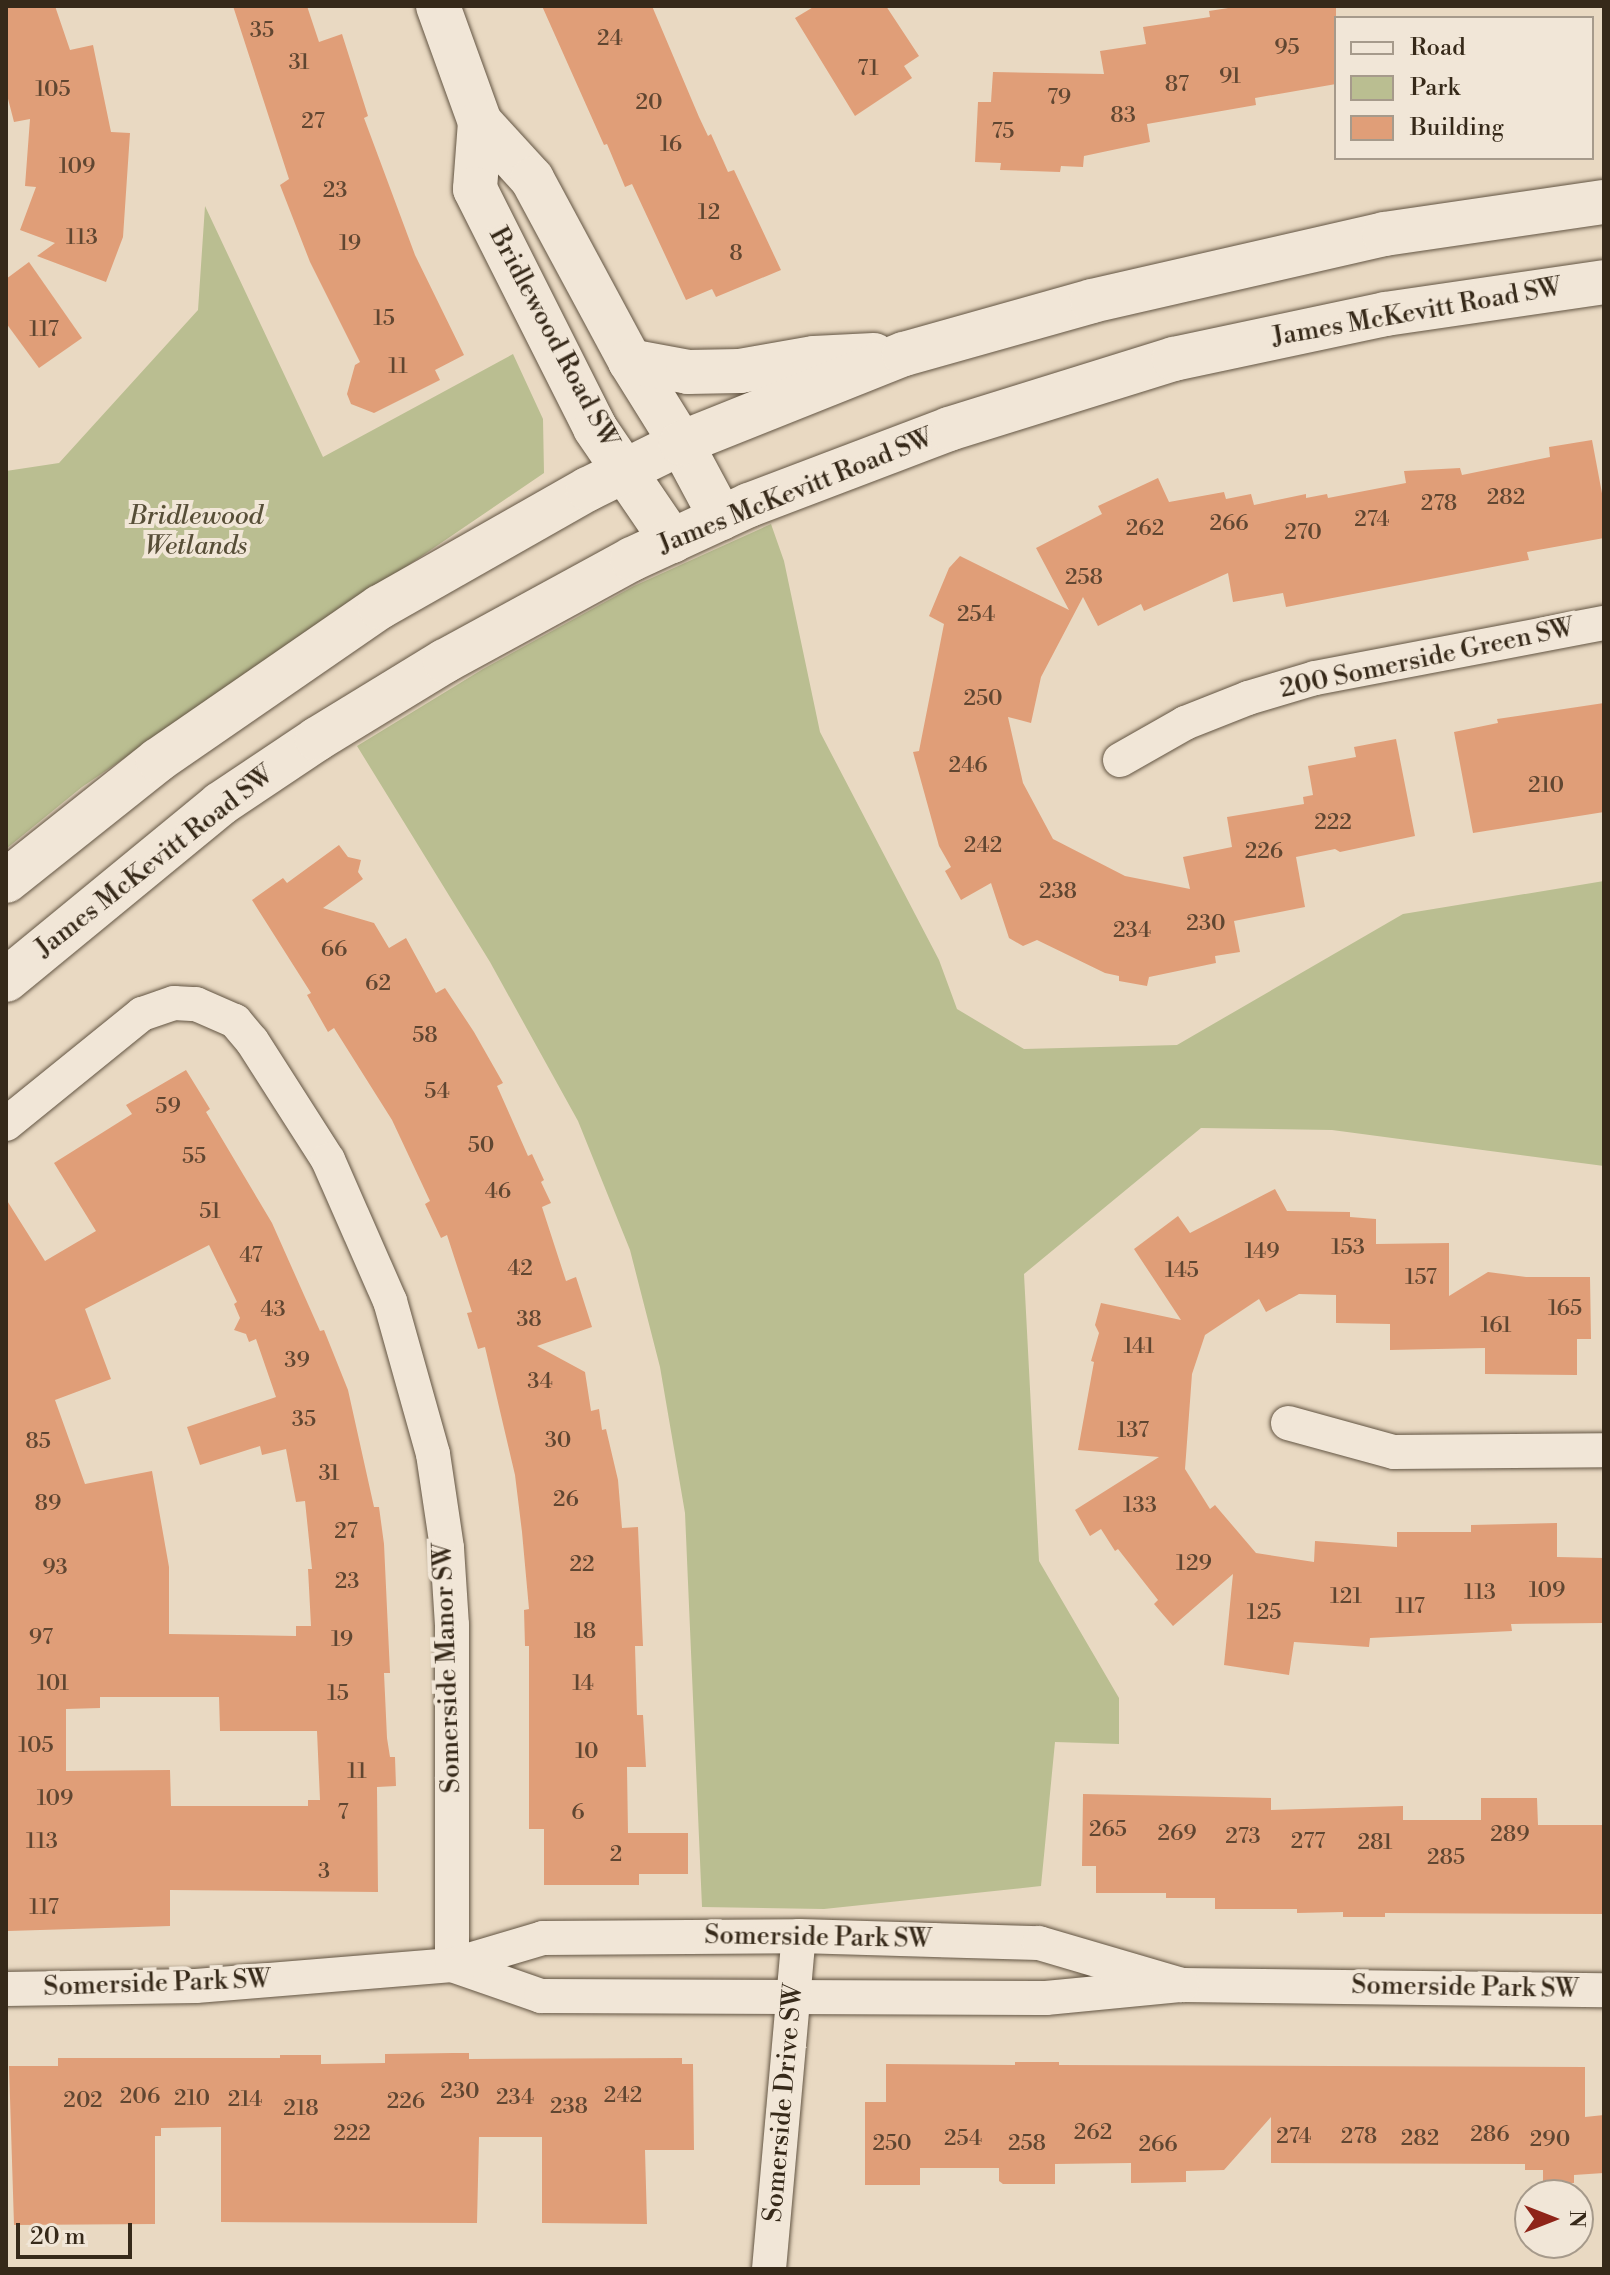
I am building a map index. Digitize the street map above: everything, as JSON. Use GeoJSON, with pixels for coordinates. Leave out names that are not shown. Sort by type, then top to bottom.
{"type":"FeatureCollection","features":[{"type":"Feature","properties":{"kind":"main road","name":"Bridlewood Road SW"},"geometry":{"type":"LineString","coordinates":[[438,6],[480,122],[532,179],[630,361],[681,443],[721,518]]}},
{"type":"Feature","properties":{"kind":"main road","name":"Bridlewood Road SW"},"geometry":{"type":"LineString","coordinates":[[480,122],[475,189],[595,428],[672,541]]}},
{"type":"Feature","properties":{"kind":"main road"},"geometry":{"type":"LineString","coordinates":[[6,881],[158,760],[380,607],[624,471],[681,443],[904,354],[1092,301],[1384,234],[1604,202]]}},
{"type":"Feature","properties":{"kind":"main road","name":"James McKevitt Road SW"},"geometry":{"type":"LineString","coordinates":[[6,980],[220,804],[317,739],[445,661],[721,518],[949,429],[1174,359],[1385,314],[1604,282]]}},
{"type":"Feature","properties":{"kind":"main road"},"geometry":{"type":"LineString","coordinates":[[630,361],[688,372],[740,371],[814,358],[904,354]]}},
{"type":"Feature","properties":{"kind":"street","name":"200 Somerside Green SW"},"geometry":{"type":"LineString","coordinates":[[1120,760],[1185,723],[1248,698],[1315,678],[1604,623]]}},
{"type":"Feature","properties":{"kind":"street","name":"Somerside Manor SW"},"geometry":{"type":"LineString","coordinates":[[6,1124],[142,1014],[174,1003],[196,1004],[235,1021],[252,1041],[328,1160],[390,1301],[433,1454],[447,1548],[452,1625],[452,1965]]}},
{"type":"Feature","properties":{"kind":"street"},"geometry":{"type":"LineString","coordinates":[[1288,1423],[1394,1452],[1604,1450]]}},
{"type":"Feature","properties":{"kind":"street","name":"Somerside Park SW"},"geometry":{"type":"LineString","coordinates":[[6,1989],[196,1986],[452,1965],[543,1938],[799,1936],[1039,1943],[1182,1985]]}},
{"type":"Feature","properties":{"kind":"street","name":"Somerside Drive SW"},"geometry":{"type":"LineString","coordinates":[[769,2269],[799,1936]]}},
{"type":"Feature","properties":{"kind":"street","name":"Somerside Park SW"},"geometry":{"type":"LineString","coordinates":[[452,1965],[541,1996],[1046,1998],[1182,1985],[1604,1990]]}},
{"type":"Feature","properties":{"kind":"green space","name":"Bridlewood Wetlands"},"geometry":{"type":"Polygon","coordinates":[[[205,206],[323,457],[513,354],[543,419],[544,473],[82,787],[6,849],[6,471],[59,463],[198,310],[205,206]]]}},
{"type":"Feature","properties":{"kind":"green space"},"geometry":{"type":"Polygon","coordinates":[[[771,524],[784,561],[820,732],[939,960],[957,1009],[1024,1049],[1177,1045],[1403,914],[1604,881],[1604,1166],[1332,1130],[1201,1128],[1024,1274],[1039,1561],[1119,1698],[1119,1744],[1055,1742],[1041,1886],[824,1909],[702,1907],[685,1513],[660,1367],[630,1250],[578,1121],[490,962],[357,746],[483,669],[634,586],[771,524]]]}},
{"type":"Feature","properties":{"kind":"building"},"geometry":{"type":"Polygon","coordinates":[[[6,6],[55,6],[70,50],[93,45],[111,132],[130,133],[123,237],[106,282],[37,256],[55,243],[20,230],[36,187],[25,186],[30,119],[14,122],[6,91],[6,6]]]}},
{"type":"Feature","properties":{"kind":"building"},"geometry":{"type":"Polygon","coordinates":[[[233,6],[307,6],[319,42],[342,34],[368,116],[364,118],[415,255],[464,355],[435,370],[440,380],[374,413],[351,404],[347,394],[355,365],[360,362],[310,262],[280,185],[289,179],[233,6]]]}},
{"type":"Feature","properties":{"kind":"building"},"geometry":{"type":"Polygon","coordinates":[[[542,6],[652,6],[708,136],[711,134],[728,172],[734,170],[781,270],[716,297],[712,289],[686,300],[632,184],[625,187],[607,144],[604,145],[542,6]]]}},
{"type":"Feature","properties":{"kind":"building"},"geometry":{"type":"Polygon","coordinates":[[[815,6],[886,6],[919,56],[904,66],[912,78],[855,116],[795,18],[815,6]]]}},
{"type":"Feature","properties":{"kind":"building"},"geometry":{"type":"Polygon","coordinates":[[[1241,6],[1336,6],[1334,84],[1255,98],[1256,105],[1147,124],[1150,142],[1084,156],[1083,167],[1061,166],[1060,172],[1000,170],[1001,163],[975,162],[978,102],[991,102],[993,72],[1104,74],[1100,51],[1146,44],[1143,27],[1210,17],[1209,11],[1241,6]]]}},
{"type":"Feature","properties":{"kind":"building"},"geometry":{"type":"Polygon","coordinates":[[[29,262],[82,338],[39,368],[6,323],[6,279],[29,262]]]}},
{"type":"Feature","properties":{"kind":"building"},"geometry":{"type":"Polygon","coordinates":[[[1592,440],[1604,504],[1604,538],[1527,552],[1529,560],[1286,607],[1283,593],[1233,602],[1228,573],[1144,611],[1141,604],[1098,626],[1083,597],[1041,677],[1031,723],[1008,717],[1023,783],[1053,839],[1125,876],[1190,889],[1183,857],[1232,847],[1227,817],[1304,804],[1303,797],[1313,795],[1308,766],[1356,757],[1354,747],[1396,739],[1415,836],[1340,852],[1335,849],[1296,857],[1305,907],[1234,921],[1240,952],[1215,956],[1216,963],[1149,977],[1147,986],[1119,981],[1119,976],[1105,973],[1037,940],[1023,946],[1009,938],[991,883],[961,900],[945,871],[951,867],[939,846],[913,752],[919,751],[944,624],[929,616],[949,568],[960,556],[1069,610],[1036,548],[1102,514],[1098,506],[1158,478],[1169,502],[1224,492],[1226,499],[1251,494],[1254,505],[1306,494],[1306,498],[1327,494],[1328,498],[1406,483],[1404,471],[1460,468],[1462,475],[1550,457],[1549,447],[1592,440]]]}},
{"type":"Feature","properties":{"kind":"building"},"geometry":{"type":"Polygon","coordinates":[[[1604,703],[1604,812],[1473,833],[1454,732],[1498,723],[1497,719],[1604,703]]]}},
{"type":"Feature","properties":{"kind":"building"},"geometry":{"type":"Polygon","coordinates":[[[339,845],[348,857],[361,860],[358,872],[363,879],[323,908],[374,923],[389,948],[406,938],[436,993],[445,988],[474,1032],[503,1083],[497,1086],[528,1156],[532,1154],[544,1180],[541,1182],[551,1203],[542,1207],[566,1281],[576,1277],[592,1327],[537,1346],[585,1372],[591,1411],[599,1409],[602,1430],[606,1429],[618,1480],[622,1528],[638,1527],[643,1646],[635,1646],[637,1715],[643,1715],[646,1767],[627,1767],[628,1833],[688,1833],[688,1874],[639,1874],[639,1885],[544,1885],[544,1829],[529,1829],[529,1646],[525,1646],[524,1610],[529,1609],[522,1532],[515,1475],[485,1347],[478,1349],[467,1313],[472,1312],[447,1235],[441,1238],[425,1204],[430,1201],[392,1120],[334,1028],[328,1032],[307,995],[311,993],[252,900],[283,878],[287,883],[339,845]]]}},
{"type":"Feature","properties":{"kind":"building"},"geometry":{"type":"Polygon","coordinates":[[[186,1070],[210,1109],[206,1112],[272,1223],[320,1331],[324,1330],[348,1390],[374,1507],[379,1507],[384,1544],[390,1673],[384,1673],[387,1738],[390,1757],[395,1757],[396,1786],[377,1787],[378,1892],[170,1890],[170,1926],[8,1931],[6,1199],[45,1261],[96,1231],[54,1163],[132,1114],[126,1105],[186,1070]],[[209,1245],[85,1309],[111,1379],[55,1400],[85,1484],[152,1471],[169,1567],[169,1634],[296,1636],[296,1626],[311,1626],[308,1569],[312,1569],[305,1501],[296,1502],[286,1449],[262,1455],[260,1446],[200,1465],[187,1427],[276,1397],[256,1339],[249,1342],[246,1334],[234,1330],[240,1318],[234,1304],[237,1302],[209,1245]],[[100,1697],[100,1708],[66,1709],[66,1771],[170,1770],[171,1806],[308,1806],[308,1800],[320,1800],[317,1731],[220,1731],[219,1697],[100,1697]]]}},
{"type":"Feature","properties":{"kind":"building"},"geometry":{"type":"Polygon","coordinates":[[[1275,1189],[1287,1211],[1350,1212],[1350,1217],[1376,1219],[1376,1244],[1449,1243],[1449,1296],[1488,1272],[1526,1277],[1590,1277],[1591,1339],[1577,1339],[1577,1375],[1485,1374],[1485,1348],[1390,1350],[1390,1324],[1336,1323],[1336,1295],[1299,1294],[1266,1312],[1259,1299],[1205,1335],[1192,1374],[1185,1469],[1210,1509],[1215,1505],[1256,1553],[1314,1562],[1315,1541],[1397,1547],[1397,1532],[1471,1532],[1471,1525],[1557,1523],[1557,1557],[1604,1558],[1604,1623],[1511,1624],[1512,1631],[1370,1638],[1369,1647],[1294,1642],[1289,1675],[1224,1665],[1233,1574],[1173,1626],[1154,1604],[1158,1600],[1118,1549],[1115,1551],[1101,1529],[1090,1536],[1075,1510],[1159,1457],[1078,1450],[1094,1362],[1091,1361],[1099,1333],[1095,1325],[1101,1303],[1181,1320],[1134,1249],[1178,1216],[1190,1233],[1275,1189]]]}},
{"type":"Feature","properties":{"kind":"building"},"geometry":{"type":"Polygon","coordinates":[[[1083,1794],[1271,1798],[1271,1810],[1403,1806],[1403,1820],[1481,1820],[1481,1798],[1537,1798],[1538,1825],[1604,1825],[1604,1914],[1385,1913],[1385,1917],[1343,1917],[1343,1912],[1297,1913],[1297,1909],[1215,1909],[1215,1898],[1166,1898],[1166,1893],[1096,1893],[1096,1866],[1082,1866],[1083,1794]]]}},
{"type":"Feature","properties":{"kind":"building"},"geometry":{"type":"Polygon","coordinates":[[[469,2053],[469,2059],[682,2058],[682,2064],[693,2064],[694,2150],[645,2150],[647,2224],[542,2223],[542,2137],[479,2137],[477,2223],[221,2222],[221,2127],[161,2128],[161,2136],[155,2136],[155,2224],[14,2225],[9,2066],[58,2066],[58,2058],[280,2058],[280,2055],[321,2055],[321,2064],[385,2063],[385,2054],[469,2053]]]}},
{"type":"Feature","properties":{"kind":"building"},"geometry":{"type":"Polygon","coordinates":[[[1015,2062],[1059,2062],[1059,2065],[1585,2067],[1585,2117],[1604,2115],[1604,2173],[1574,2175],[1574,2179],[1543,2179],[1543,2170],[1525,2170],[1525,2164],[1271,2163],[1271,2117],[1224,2170],[1186,2171],[1186,2182],[1131,2183],[1131,2163],[1055,2164],[1055,2184],[1003,2184],[999,2181],[999,2168],[920,2168],[920,2185],[865,2185],[865,2102],[886,2102],[886,2064],[1015,2065],[1015,2062]]]}}]}
